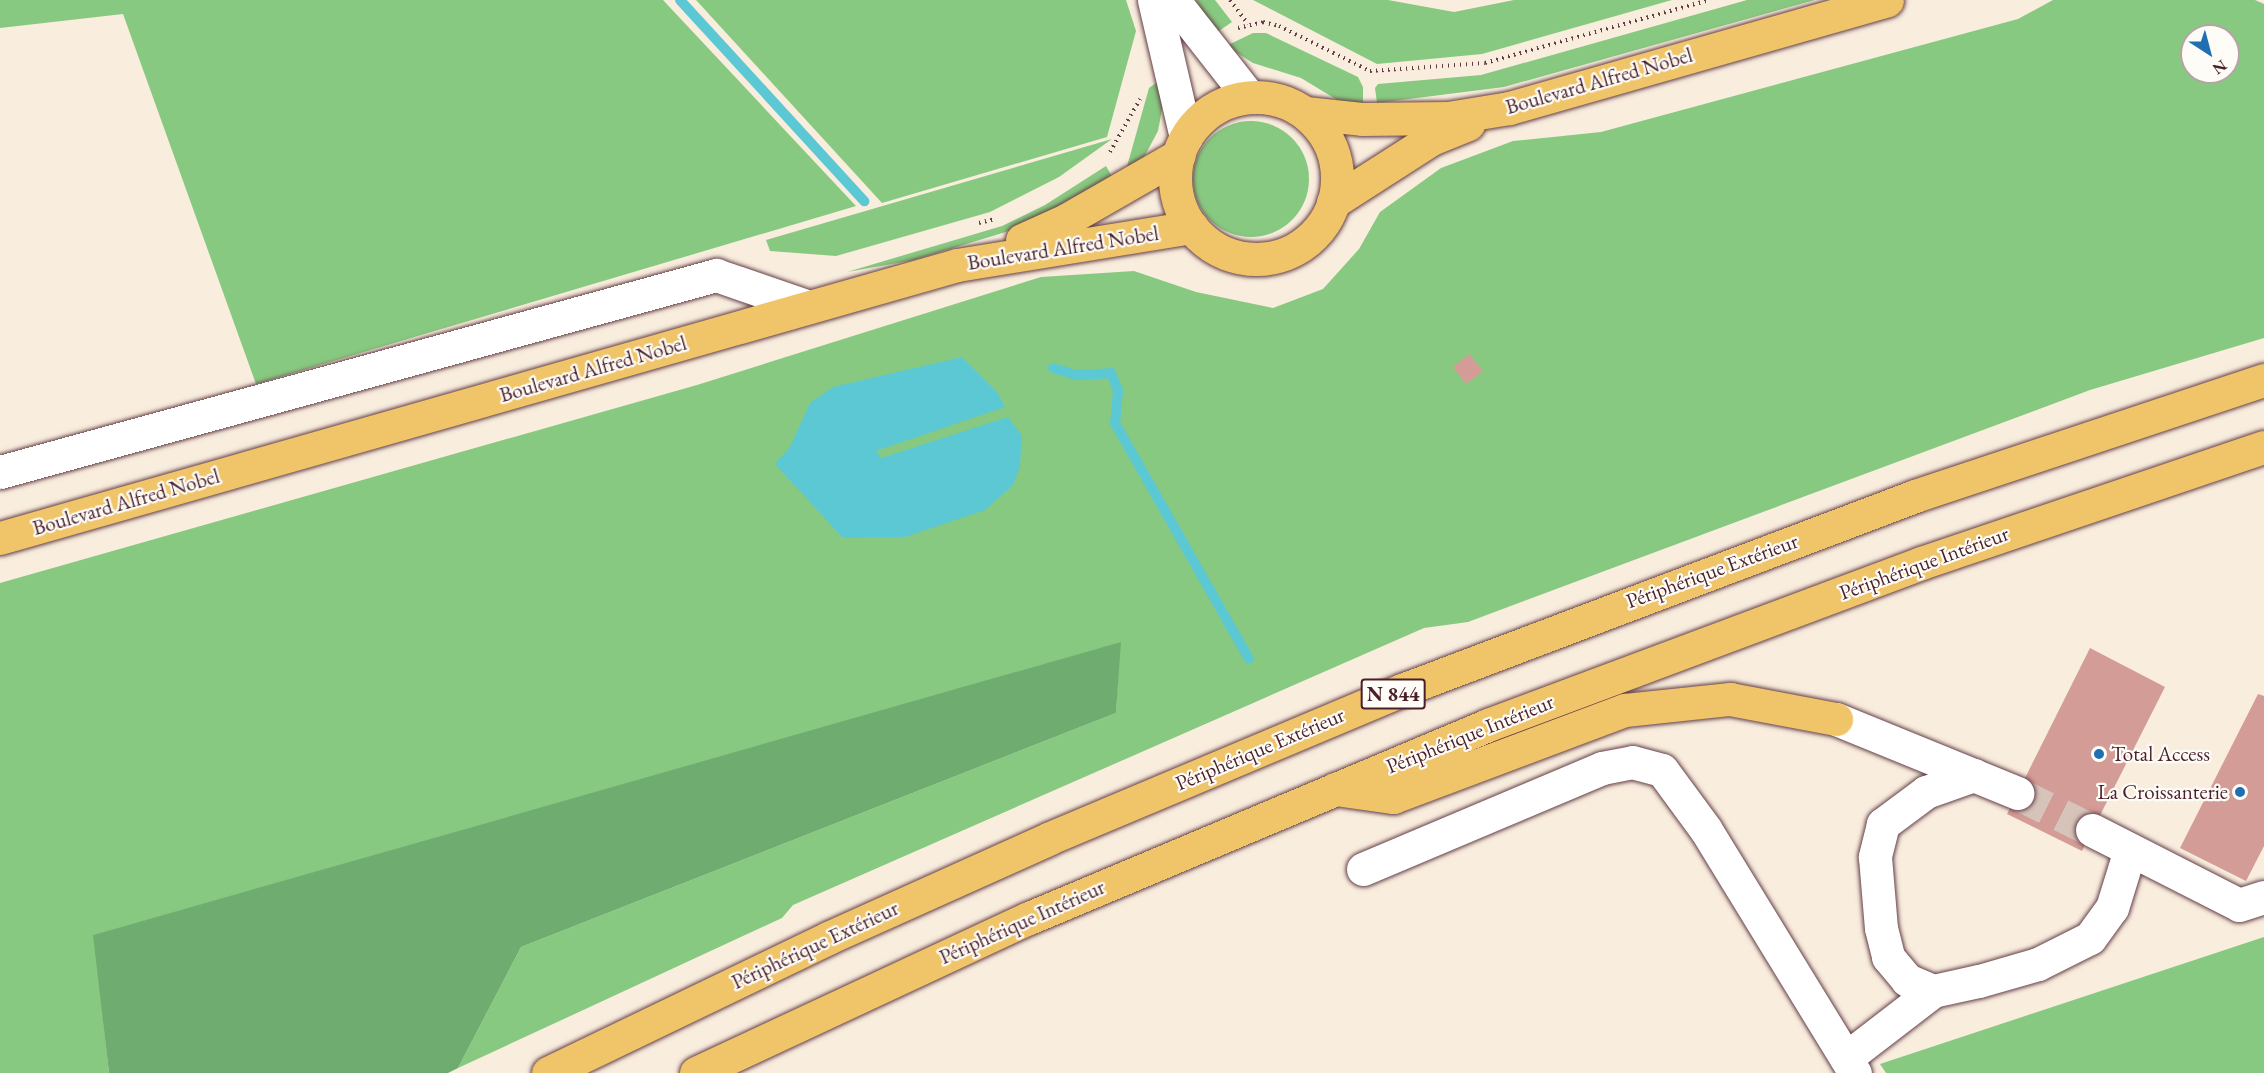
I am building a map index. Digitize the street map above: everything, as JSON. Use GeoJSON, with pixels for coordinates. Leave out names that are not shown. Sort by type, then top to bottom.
{"type":"FeatureCollection","features":[{"type":"Feature","properties":{"kind":"main road","name":"Boulevard Alfred Nobel"},"geometry":{"type":"LineString","coordinates":[[1305,113],[1362,118],[1448,118],[1509,108],[1887,0]]}},
{"type":"Feature","properties":{"kind":"main road"},"geometry":{"type":"LineString","coordinates":[[1249,97],[1277,99],[1305,113],[1324,133],[1335,159],[1337,190],[1328,216],[1311,239],[1281,256],[1253,260],[1225,254],[1200,237],[1183,214],[1175,187],[1183,146],[1205,116],[1249,97]]}},
{"type":"Feature","properties":{"kind":"main road"},"geometry":{"type":"LineString","coordinates":[[1333,202],[1431,139],[1509,108]]}},
{"type":"Feature","properties":{"kind":"main road","name":"Boulevard Alfred Nobel"},"geometry":{"type":"LineString","coordinates":[[0,538],[957,265],[1066,220],[1183,146]]}},
{"type":"Feature","properties":{"kind":"main road","name":"Boulevard Alfred Nobel"},"geometry":{"type":"LineString","coordinates":[[957,265],[1192,227]]}},
{"type":"Feature","properties":{"kind":"main road","name":"Périphérique Extérieur"},"geometry":{"type":"LineString","coordinates":[[548,1073],[818,943],[1039,843],[1391,694],[1915,496],[2264,380]]}},
{"type":"Feature","properties":{"kind":"main road","name":"Périphérique Intérieur"},"geometry":{"type":"LineString","coordinates":[[696,1073],[1029,918],[1333,789],[1746,627],[2264,447]]}},
{"type":"Feature","properties":{"kind":"main road"},"geometry":{"type":"LineString","coordinates":[[1333,789],[1393,797],[1625,710],[1730,699],[1836,719]]}},
{"type":"Feature","properties":{"kind":"street"},"geometry":{"type":"LineString","coordinates":[[1154,0],[1183,146]]}},
{"type":"Feature","properties":{"kind":"street"},"geometry":{"type":"LineString","coordinates":[[1173,0],[1249,97]]}},
{"type":"Feature","properties":{"kind":"street"},"geometry":{"type":"LineString","coordinates":[[0,472],[716,275],[809,307]]}},
{"type":"Feature","properties":{"kind":"street"},"geometry":{"type":"LineString","coordinates":[[1836,719],[2017,793]]}},
{"type":"Feature","properties":{"kind":"street"},"geometry":{"type":"LineString","coordinates":[[1363,869],[1602,768],[1632,762],[1662,770],[1706,830],[1850,1066],[1933,991],[2038,964],[2090,938],[2112,908],[2130,850]]}},
{"type":"Feature","properties":{"kind":"street"},"geometry":{"type":"LineString","coordinates":[[1933,991],[1907,980],[1888,957],[1876,894],[1875,857],[1883,824],[1899,809],[1926,792],[1974,775]]}},
{"type":"Feature","properties":{"kind":"street"},"geometry":{"type":"LineString","coordinates":[[2092,831],[2239,905],[2264,897]]}},
{"type":"Feature","properties":{"kind":"path"},"geometry":{"type":"LineString","coordinates":[[1230,0],[1248,24],[1279,26],[1370,71],[1485,63],[1709,0]]}},
{"type":"Feature","properties":{"kind":"green space"},"geometry":{"type":"Polygon","coordinates":[[[0,0],[663,0],[856,206],[256,384],[123,14],[0,28],[0,0]]]}},
{"type":"Feature","properties":{"kind":"green space"},"geometry":{"type":"Polygon","coordinates":[[[696,0],[1126,0],[1136,31],[1107,137],[882,203],[696,0]]]}},
{"type":"Feature","properties":{"kind":"green space"},"geometry":{"type":"Polygon","coordinates":[[[1196,0],[1215,0],[1232,22],[1216,33],[1196,0]]]}},
{"type":"Feature","properties":{"kind":"green space"},"geometry":{"type":"Polygon","coordinates":[[[1253,0],[1388,0],[1454,12],[1514,0],[1672,0],[1482,54],[1377,64],[1253,0]]]}},
{"type":"Feature","properties":{"kind":"green space"},"geometry":{"type":"Polygon","coordinates":[[[1747,0],[1815,0],[1504,87],[1377,103],[1375,88],[1378,84],[1481,75],[1747,0]]]}},
{"type":"Feature","properties":{"kind":"green space"},"geometry":{"type":"Polygon","coordinates":[[[2053,0],[2255,0],[2264,4],[2264,338],[2090,390],[1468,622],[1424,628],[793,905],[782,918],[458,1068],[521,947],[1116,713],[1120,643],[94,935],[109,1073],[0,1073],[0,583],[697,385],[1041,277],[1134,271],[1196,292],[1273,308],[1323,289],[1359,249],[1380,212],[1441,168],[1513,141],[1601,132],[2018,19],[2053,0]]]}},
{"type":"Feature","properties":{"kind":"green space"},"geometry":{"type":"Polygon","coordinates":[[[1253,33],[1266,33],[1358,77],[1363,87],[1363,105],[1339,101],[1301,78],[1253,63],[1226,46],[1253,33]]]}},
{"type":"Feature","properties":{"kind":"green space"},"geometry":{"type":"Polygon","coordinates":[[[1162,79],[1163,104],[1158,131],[1143,159],[1126,170],[1149,88],[1162,79]]]}},
{"type":"Feature","properties":{"kind":"green space"},"geometry":{"type":"Polygon","coordinates":[[[1251,121],[1273,125],[1292,138],[1305,157],[1309,179],[1305,201],[1292,220],[1273,233],[1251,237],[1229,233],[1210,220],[1197,201],[1193,179],[1197,157],[1210,138],[1229,125],[1251,121]]]}},
{"type":"Feature","properties":{"kind":"green space"},"geometry":{"type":"Polygon","coordinates":[[[1112,139],[1059,177],[990,212],[836,256],[770,251],[766,240],[1112,139]]]}},
{"type":"Feature","properties":{"kind":"green space"},"geometry":{"type":"Polygon","coordinates":[[[1106,166],[1114,180],[1038,222],[914,260],[847,272],[1002,226],[1045,205],[1106,166]]]}},
{"type":"Feature","properties":{"kind":"green space"},"geometry":{"type":"Polygon","coordinates":[[[1121,642],[1116,713],[521,947],[458,1068],[448,1073],[109,1073],[93,935],[1121,642]]]}},
{"type":"Feature","properties":{"kind":"green space"},"geometry":{"type":"Polygon","coordinates":[[[2264,937],[2264,1073],[1886,1073],[1880,1064],[2264,937]]]}},
{"type":"Feature","properties":{"kind":"water"},"geometry":{"type":"Polygon","coordinates":[[[962,357],[997,392],[1005,407],[876,451],[881,458],[1008,417],[1022,436],[1020,467],[1013,485],[985,510],[905,537],[843,538],[775,464],[790,447],[810,403],[833,387],[962,357]]]}},
{"type":"Feature","properties":{"kind":"building"},"geometry":{"type":"Polygon","coordinates":[[[1469,354],[1483,371],[1466,384],[1453,367],[1469,354]]]}},
{"type":"Feature","properties":{"kind":"building"},"geometry":{"type":"Polygon","coordinates":[[[2090,648],[2165,687],[2082,851],[2007,814],[2090,648]]]}},
{"type":"Feature","properties":{"kind":"building"},"geometry":{"type":"Polygon","coordinates":[[[2258,694],[2264,696],[2264,846],[2246,881],[2180,848],[2258,694]]]}},
{"type":"Feature","properties":{"kind":"waterway"},"geometry":{"type":"LineString","coordinates":[[680,0],[864,201]]}},
{"type":"Feature","properties":{"kind":"waterway"},"geometry":{"type":"LineString","coordinates":[[1053,368],[1076,375],[1111,373],[1118,390],[1115,423],[1249,659]]}},
{"type":"Feature","properties":{"kind":"tunnel"},"geometry":{"type":"LineString","coordinates":[[2017,793],[2092,830]]}},
{"type":"Feature","properties":{"kind":"place","name":"Total Access"},"geometry":{"type":"Point","coordinates":[2099,754]}},
{"type":"Feature","properties":{"kind":"place","name":"La Croissanterie"},"geometry":{"type":"Point","coordinates":[2240,792]}}]}
